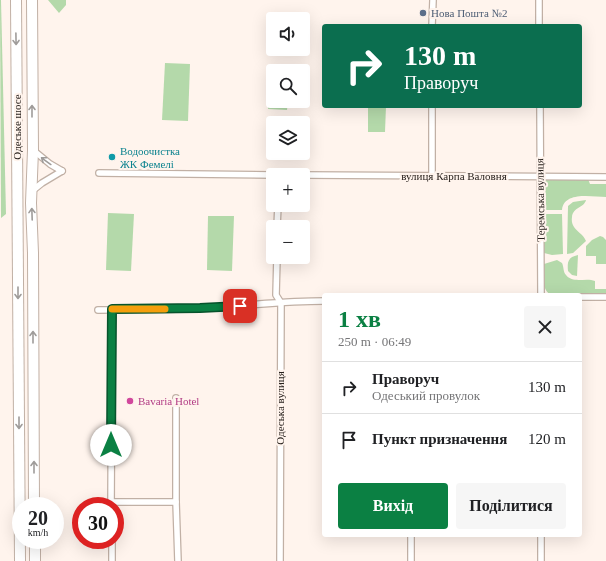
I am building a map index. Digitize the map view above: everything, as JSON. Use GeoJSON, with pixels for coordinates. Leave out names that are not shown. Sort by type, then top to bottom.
{"type":"FeatureCollection","features":[{"type":"Feature","properties":{"kind":"highway","name":"Одеське шосе"},"geometry":{"type":"LineString","coordinates":[[16,0],[20,561]]}},
{"type":"Feature","properties":{"kind":"highway","name":"Одеське шосе"},"geometry":{"type":"LineString","coordinates":[[32,0],[34,497]]}},
{"type":"Feature","properties":{"kind":"highway"},"geometry":{"type":"LineString","coordinates":[[35,549],[35,561]]}},
{"type":"Feature","properties":{"kind":"street"},"geometry":{"type":"LineString","coordinates":[[432,0],[432,24]]}},
{"type":"Feature","properties":{"kind":"street"},"geometry":{"type":"LineString","coordinates":[[539,0],[539,24]]}},
{"type":"Feature","properties":{"kind":"street"},"geometry":{"type":"LineString","coordinates":[[432,108],[432,176]]}},
{"type":"Feature","properties":{"kind":"street","name":"Теремська вулиця"},"geometry":{"type":"LineString","coordinates":[[540,108],[541,293]]}},
{"type":"Feature","properties":{"kind":"street"},"geometry":{"type":"LineString","coordinates":[[32,150],[62,171],[46,180],[32,191]]}},
{"type":"Feature","properties":{"kind":"street"},"geometry":{"type":"LineString","coordinates":[[99,172],[266,175]]}},
{"type":"Feature","properties":{"kind":"street","name":"вулиця Карпа Валовня"},"geometry":{"type":"LineString","coordinates":[[310,175],[606,177]]}},
{"type":"Feature","properties":{"kind":"street","name":"Одеська вулиця"},"geometry":{"type":"LineString","coordinates":[[276,264],[276,295],[281,303],[280,561]]}},
{"type":"Feature","properties":{"kind":"street"},"geometry":{"type":"LineString","coordinates":[[582,297],[606,297]]}},
{"type":"Feature","properties":{"kind":"street"},"geometry":{"type":"LineString","coordinates":[[98,310],[200,308],[294,301],[322,301]]}},
{"type":"Feature","properties":{"kind":"street"},"geometry":{"type":"LineString","coordinates":[[111,497],[112,309]]}},
{"type":"Feature","properties":{"kind":"street"},"geometry":{"type":"LineString","coordinates":[[176,398],[176,502],[178,561]]}},
{"type":"Feature","properties":{"kind":"street"},"geometry":{"type":"LineString","coordinates":[[124,504],[176,502]]}},
{"type":"Feature","properties":{"kind":"street"},"geometry":{"type":"LineString","coordinates":[[411,537],[411,561]]}},
{"type":"Feature","properties":{"kind":"street"},"geometry":{"type":"LineString","coordinates":[[541,537],[541,561]]}},
{"type":"Feature","properties":{"kind":"street"},"geometry":{"type":"LineString","coordinates":[[112,549],[112,561]]}},
{"type":"Feature","properties":{"kind":"green space"},"geometry":{"type":"Polygon","coordinates":[[[0,0],[6,214],[1,218],[0,0]]]}},
{"type":"Feature","properties":{"kind":"green space"},"geometry":{"type":"Polygon","coordinates":[[[48,0],[66,0],[66,5],[59,13],[48,0]]]}},
{"type":"Feature","properties":{"kind":"green space"},"geometry":{"type":"Polygon","coordinates":[[[165,63],[190,64],[188,121],[162,120],[165,63]]]}},
{"type":"Feature","properties":{"kind":"green space"},"geometry":{"type":"Polygon","coordinates":[[[268,108],[287,108],[287,110],[268,108]]]}},
{"type":"Feature","properties":{"kind":"green space"},"geometry":{"type":"Polygon","coordinates":[[[368,108],[386,108],[385,132],[368,132],[368,108]]]}},
{"type":"Feature","properties":{"kind":"green space"},"geometry":{"type":"Polygon","coordinates":[[[546,179],[588,179],[590,184],[606,184],[606,197],[580,196],[568,200],[564,204],[562,210],[543,210],[543,183],[546,179]]]}},
{"type":"Feature","properties":{"kind":"green space"},"geometry":{"type":"Polygon","coordinates":[[[586,200],[583,205],[574,211],[572,221],[575,228],[586,241],[573,253],[567,254],[568,206],[573,202],[586,200]]]}},
{"type":"Feature","properties":{"kind":"green space"},"geometry":{"type":"Polygon","coordinates":[[[108,213],[134,214],[131,271],[106,270],[108,213]]]}},
{"type":"Feature","properties":{"kind":"green space"},"geometry":{"type":"Polygon","coordinates":[[[544,214],[562,214],[563,254],[552,255],[544,253],[544,214]]]}},
{"type":"Feature","properties":{"kind":"green space"},"geometry":{"type":"Polygon","coordinates":[[[208,216],[234,216],[232,271],[207,270],[208,216]]]}},
{"type":"Feature","properties":{"kind":"green space"},"geometry":{"type":"Polygon","coordinates":[[[600,236],[606,240],[606,264],[596,264],[596,256],[586,256],[586,246],[592,240],[600,236]]]}},
{"type":"Feature","properties":{"kind":"green space"},"geometry":{"type":"Polygon","coordinates":[[[578,255],[577,276],[572,275],[568,271],[568,265],[569,260],[572,257],[578,255]]]}},
{"type":"Feature","properties":{"kind":"green space"},"geometry":{"type":"Polygon","coordinates":[[[557,260],[562,263],[564,272],[569,278],[595,281],[595,289],[606,289],[606,293],[548,293],[544,285],[544,264],[557,260]]]}},
{"type":"Feature","properties":{"kind":"slow traffic"},"geometry":{"type":"LineString","coordinates":[[112,309],[165,309]]}},
{"type":"Feature","properties":{"kind":"place","name":"Нова Пошта №2"},"geometry":{"type":"Point","coordinates":[423,13]}},
{"type":"Feature","properties":{"kind":"place","name":"Водоочистка ЖК Фемелі"},"geometry":{"type":"Point","coordinates":[112,157]}},
{"type":"Feature","properties":{"kind":"place","name":"Bavaria Hotel"},"geometry":{"type":"Point","coordinates":[130,401]}},
{"type":"Feature","properties":{"kind":"route"},"geometry":{"type":"LineString","coordinates":[[111,445],[112,309],[240,306]]}}]}
